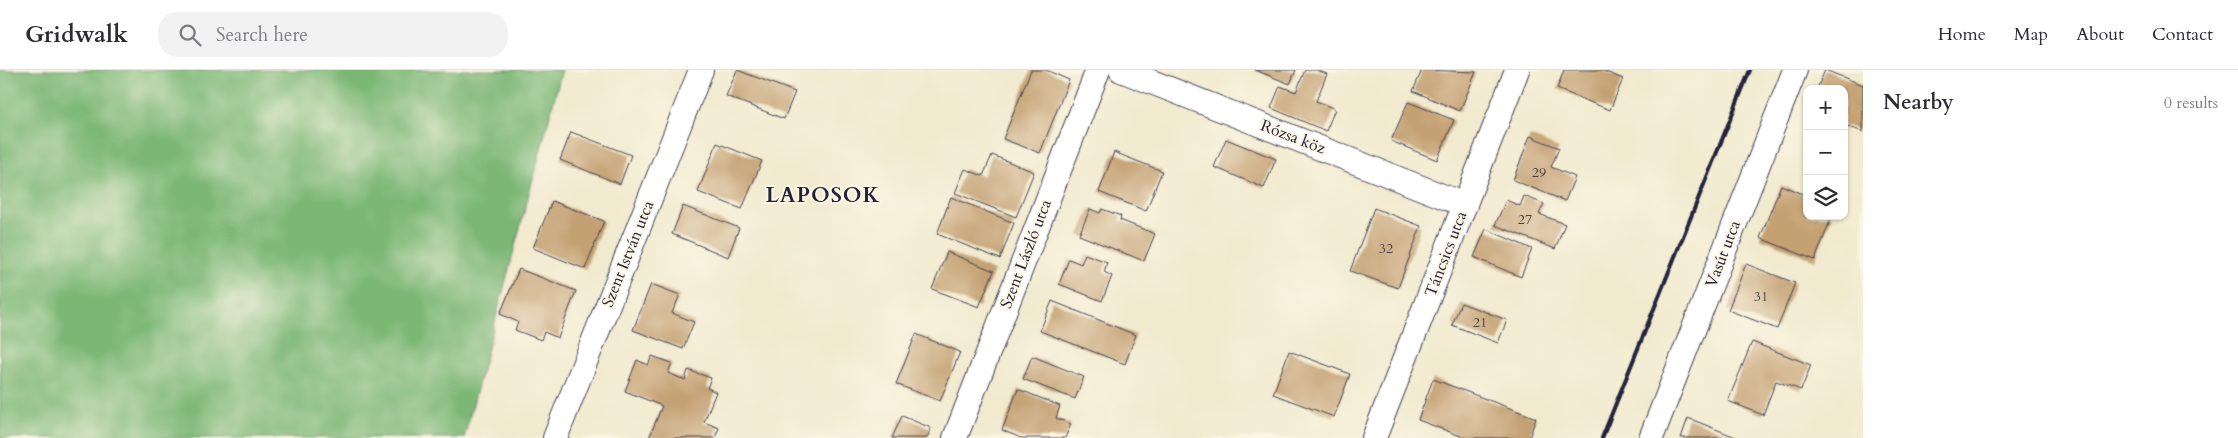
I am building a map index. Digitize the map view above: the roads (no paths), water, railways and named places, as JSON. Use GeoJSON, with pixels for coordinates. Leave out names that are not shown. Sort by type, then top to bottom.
{"type":"FeatureCollection","features":[{"type":"Feature","properties":{"kind":"street","name":"Szent István utca"},"geometry":{"type":"LineString","coordinates":[[555,438],[701,70]]}},
{"type":"Feature","properties":{"kind":"street","name":"Szent László utca"},"geometry":{"type":"LineString","coordinates":[[955,438],[1098,70]]}},
{"type":"Feature","properties":{"kind":"street","name":"Rózsa köz"},"geometry":{"type":"LineString","coordinates":[[1121,70],[1465,205]]}},
{"type":"Feature","properties":{"kind":"street","name":"Táncsics utca"},"geometry":{"type":"LineString","coordinates":[[1374,438],[1517,70]]}},
{"type":"Feature","properties":{"kind":"street","name":"Vasút utca"},"geometry":{"type":"LineString","coordinates":[[1651,438],[1795,70]]}},
{"type":"Feature","properties":{"kind":"railway"},"geometry":{"type":"LineString","coordinates":[[1602,438],[1750,70]]}},
{"type":"Feature","properties":{"kind":"district","name":"LAPOSOK"},"geometry":{"type":"Point","coordinates":[823,195]}}]}
